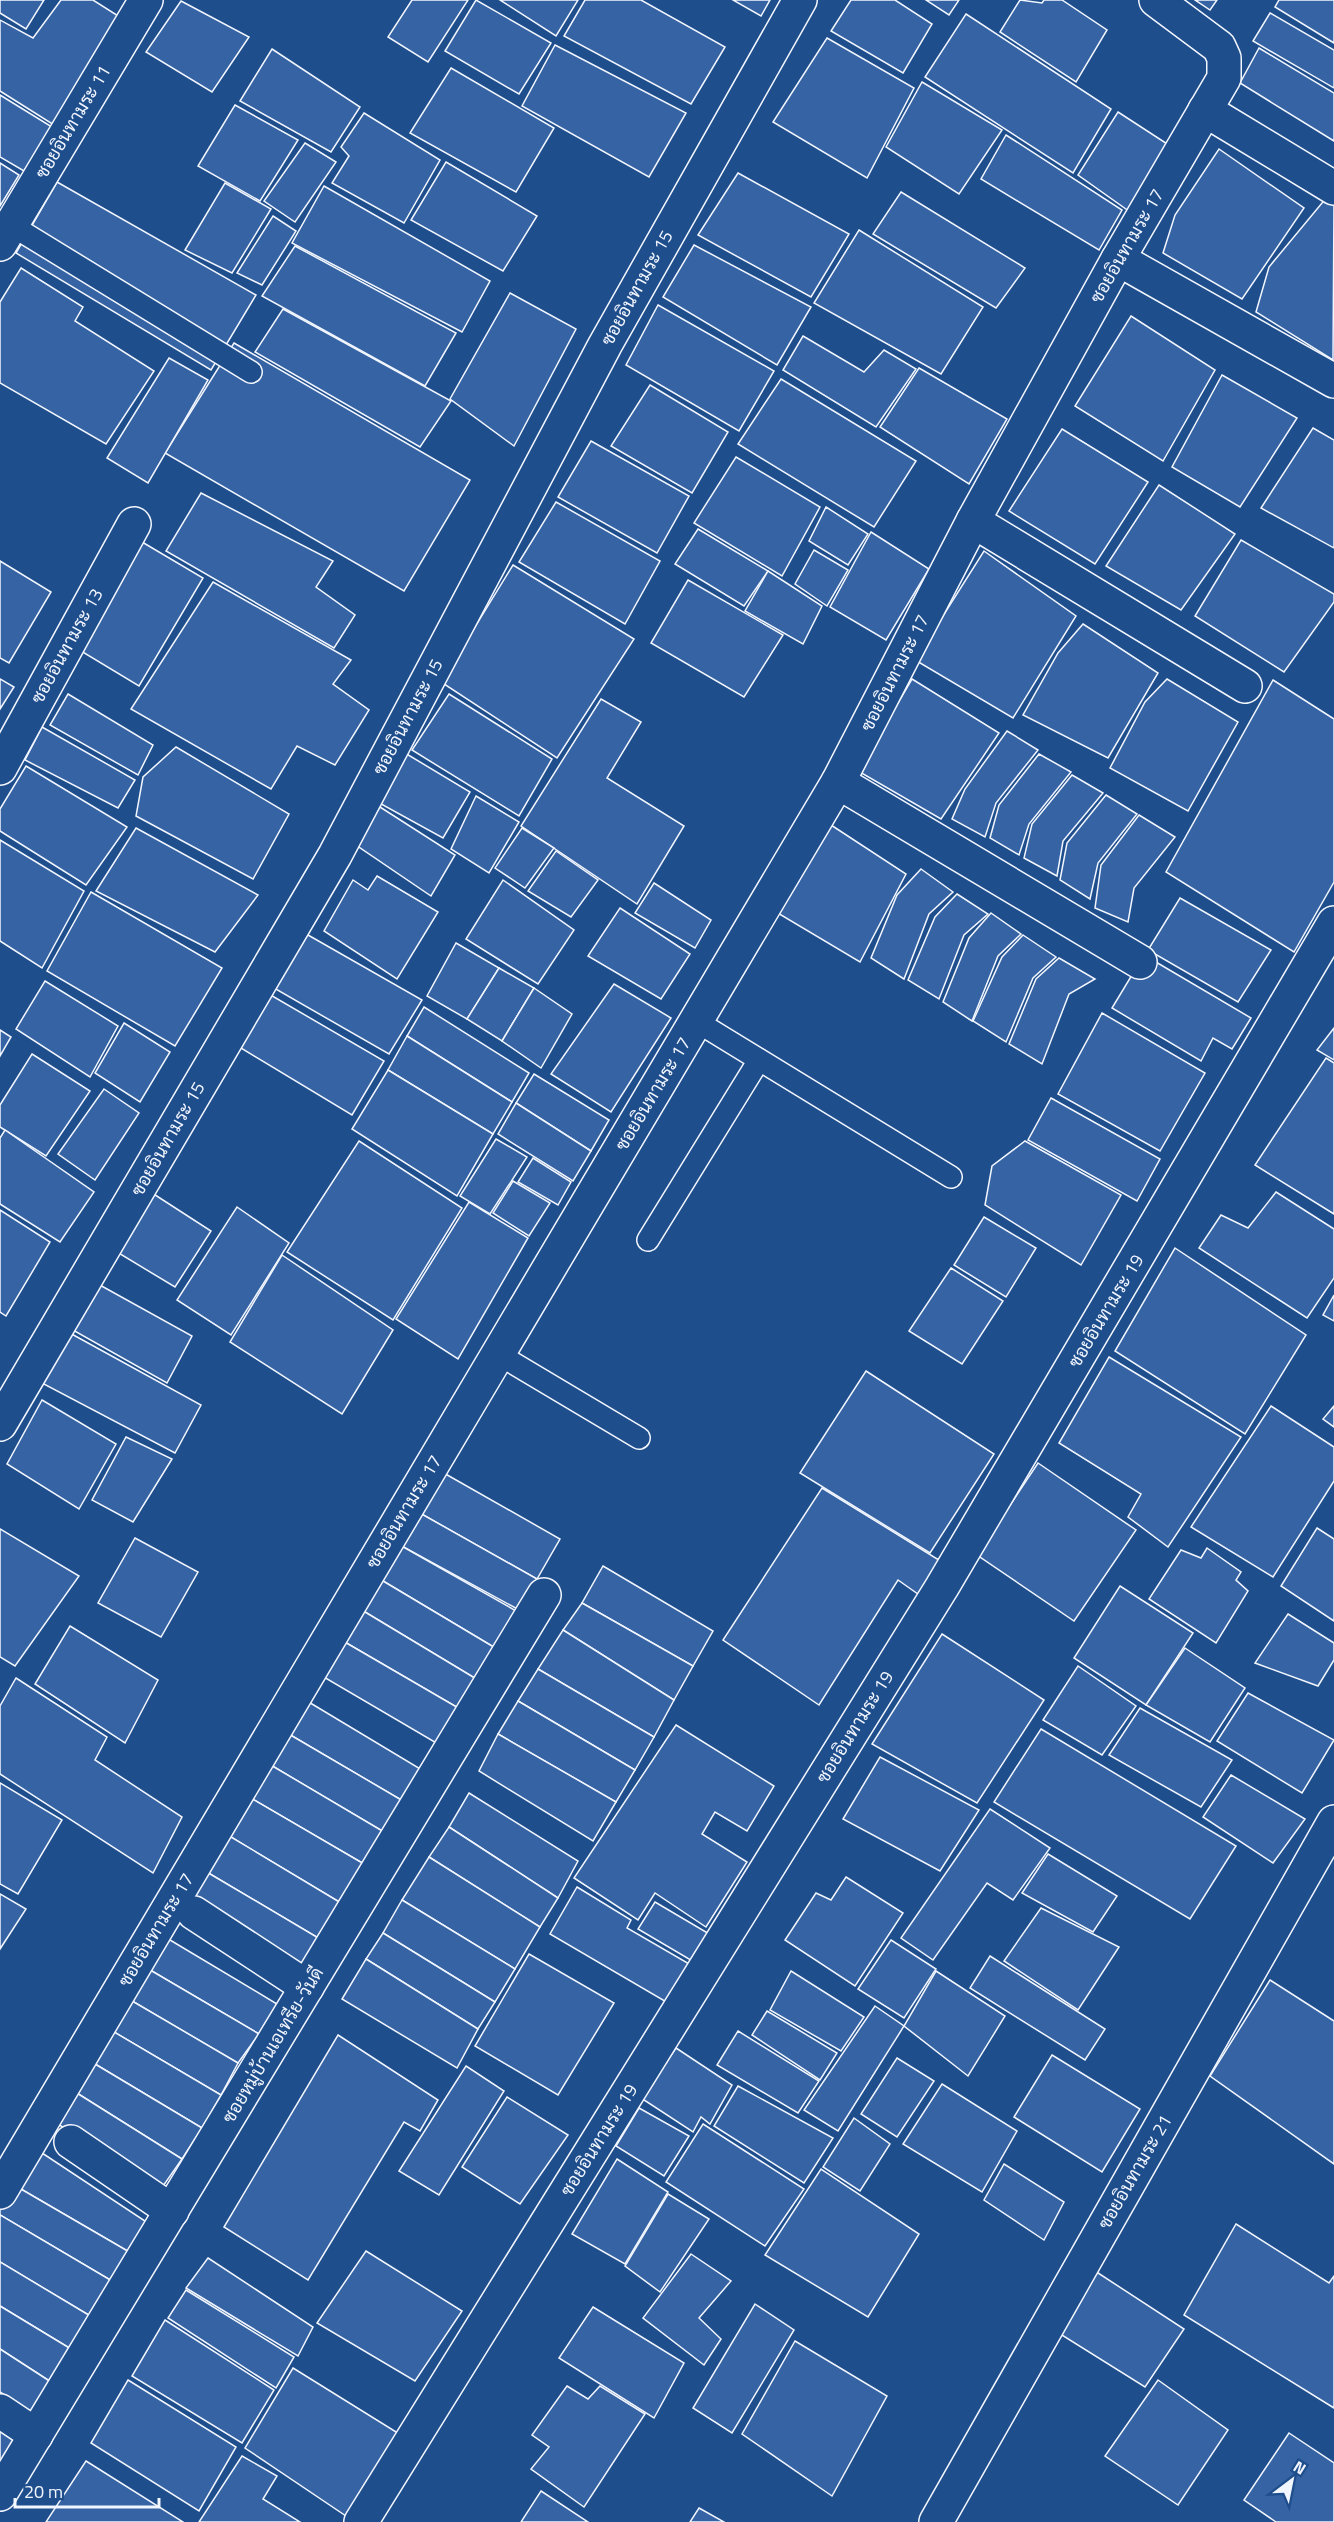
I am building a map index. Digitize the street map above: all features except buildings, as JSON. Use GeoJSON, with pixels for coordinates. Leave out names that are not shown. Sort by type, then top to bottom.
{"type":"FeatureCollection","features":[{"type":"Feature","properties":{"kind":"street","name":"ซอยอินทามระ 11"},"geometry":{"type":"LineString","coordinates":[[5,234],[146,0]]}},
{"type":"Feature","properties":{"kind":"street","name":"ซอยอินทามระ 15"},"geometry":{"type":"LineString","coordinates":[[0,1424],[335,855],[605,345],[800,0]]}},
{"type":"Feature","properties":{"kind":"street","name":"ซอยอินทามระ 17"},"geometry":{"type":"LineString","coordinates":[[0,2192],[838,782],[973,521],[1118,259],[1224,78],[1224,58],[1219,47],[1156,0]]}},
{"type":"Feature","properties":{"kind":"street"},"geometry":{"type":"LineString","coordinates":[[1205,110],[1334,188]]}},
{"type":"Feature","properties":{"kind":"street"},"geometry":{"type":"LineString","coordinates":[[1118,259],[1334,381]]}},
{"type":"Feature","properties":{"kind":"street"},"geometry":{"type":"LineString","coordinates":[[973,521],[1245,686]]}},
{"type":"Feature","properties":{"kind":"street","name":"ซอยอินทามระ 13"},"geometry":{"type":"LineString","coordinates":[[0,768],[134,524]]}},
{"type":"Feature","properties":{"kind":"street"},"geometry":{"type":"LineString","coordinates":[[838,782],[1140,962]]}},
{"type":"Feature","properties":{"kind":"street","name":"ซอยอินทามระ 19"},"geometry":{"type":"LineString","coordinates":[[361,2522],[942,1587],[1334,923]]}},
{"type":"Feature","properties":{"kind":"street","name":"ซอยหมู่บ้านเอเทรีย-วันดี"},"geometry":{"type":"LineString","coordinates":[[0,2494],[544,1595]]}},
{"type":"Feature","properties":{"kind":"street","name":"ซอยอินทามระ 21"},"geometry":{"type":"LineString","coordinates":[[936,2522],[1334,1822]]}},
{"type":"Feature","properties":{"kind":"street"},"geometry":{"type":"LineString","coordinates":[[194,1913],[307,1987]]}},
{"type":"Feature","properties":{"kind":"street"},"geometry":{"type":"LineString","coordinates":[[71,2142],[172,2211]]}},
{"type":"Feature","properties":{"kind":"street"},"geometry":{"type":"LineString","coordinates":[[0,2411],[36,2435]]}},
{"type":"Feature","properties":{"kind":"lane"},"geometry":{"type":"LineString","coordinates":[[5,234],[252,372]]}},
{"type":"Feature","properties":{"kind":"lane"},"geometry":{"type":"LineString","coordinates":[[696,1021],[951,1177]]}},
{"type":"Feature","properties":{"kind":"lane"},"geometry":{"type":"LineString","coordinates":[[648,1240],[759,1060]]}},
{"type":"Feature","properties":{"kind":"lane"},"geometry":{"type":"LineString","coordinates":[[498,1354],[639,1438]]}}]}
